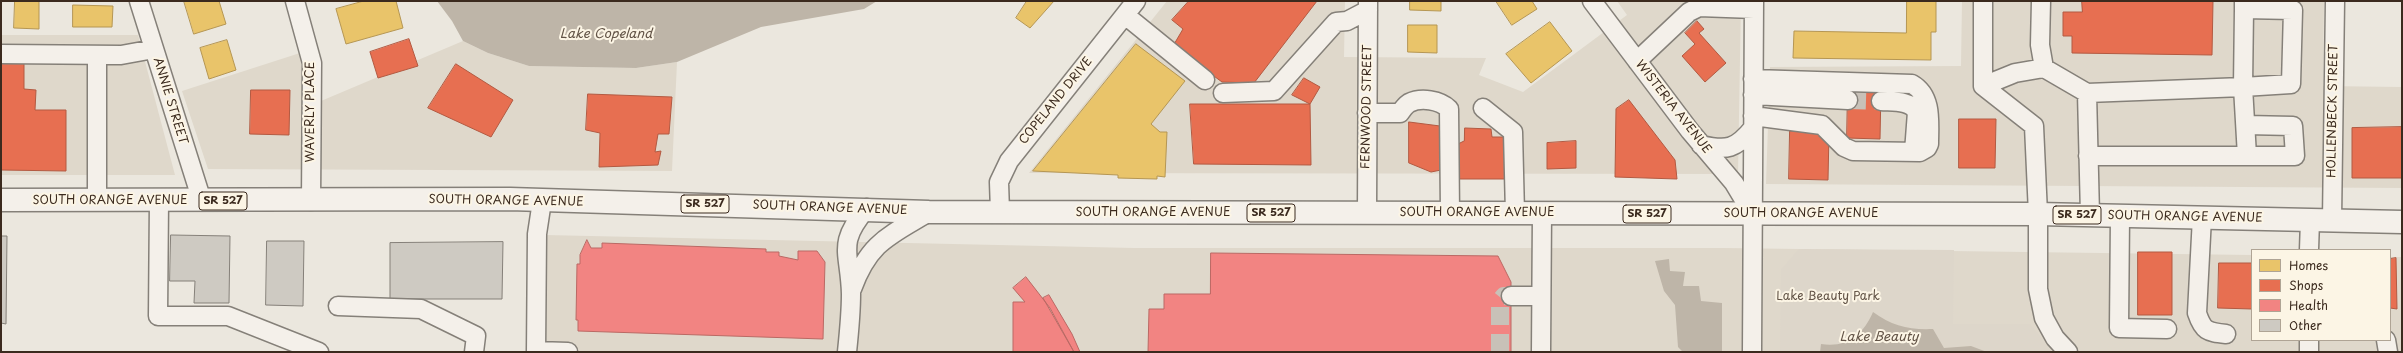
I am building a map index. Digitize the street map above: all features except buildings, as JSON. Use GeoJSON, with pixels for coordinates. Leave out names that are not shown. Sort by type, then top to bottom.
{"type":"FeatureCollection","features":[{"type":"Feature","properties":{"kind":"main road","name":"SOUTH ORANGE AVENUE"},"geometry":{"type":"LineString","coordinates":[[1,200],[542,201],[867,208],[929,212],[2038,214],[2402,222]]}},
{"type":"Feature","properties":{"kind":"street","name":"ANNIE STREET"},"geometry":{"type":"LineString","coordinates":[[139,1],[202,201]]}},
{"type":"Feature","properties":{"kind":"street","name":"WAVERLY PLACE"},"geometry":{"type":"LineString","coordinates":[[295,1],[312,63],[310,201]]}},
{"type":"Feature","properties":{"kind":"street","name":"COPELAND DRIVE"},"geometry":{"type":"LineString","coordinates":[[1000,212],[999,182],[1009,161],[1136,1]]}},
{"type":"Feature","properties":{"kind":"street","name":"WISTERIA AVENUE"},"geometry":{"type":"LineString","coordinates":[[1592,1],[1701,145],[1734,183],[1753,214]]}},
{"type":"Feature","properties":{"kind":"street"},"geometry":{"type":"LineString","coordinates":[[1983,86],[1984,1]]}},
{"type":"Feature","properties":{"kind":"street"},"geometry":{"type":"LineString","coordinates":[[2041,1],[2040,45],[2044,68]]}},
{"type":"Feature","properties":{"kind":"street","name":"HOLLENBECK STREET"},"geometry":{"type":"LineString","coordinates":[[2332,220],[2334,1]]}},
{"type":"Feature","properties":{"kind":"street"},"geometry":{"type":"LineString","coordinates":[[1637,61],[1685,7],[1754,5],[1752,352]]}},
{"type":"Feature","properties":{"kind":"street"},"geometry":{"type":"LineString","coordinates":[[1983,86],[2015,73],[2044,68],[2087,94],[2243,87],[2291,84],[2293,10],[2244,5],[2243,87],[2247,156]]}},
{"type":"Feature","properties":{"kind":"street"},"geometry":{"type":"LineString","coordinates":[[1223,93],[1274,91],[1336,22],[1347,21],[1368,6]]}},
{"type":"Feature","properties":{"kind":"street","name":"FERNWOOD STREET"},"geometry":{"type":"LineString","coordinates":[[1367,213],[1368,6]]}},
{"type":"Feature","properties":{"kind":"street"},"geometry":{"type":"LineString","coordinates":[[1125,15],[1205,80]]}},
{"type":"Feature","properties":{"kind":"street"},"geometry":{"type":"LineString","coordinates":[[1,54],[97,55],[126,54],[154,49]]}},
{"type":"Feature","properties":{"kind":"street"},"geometry":{"type":"LineString","coordinates":[[97,55],[97,200]]}},
{"type":"Feature","properties":{"kind":"street"},"geometry":{"type":"LineString","coordinates":[[1753,87],[1912,84],[1920,88],[1926,100],[1929,124],[1929,144],[1927,148],[1914,152],[1853,152],[1844,147],[1822,125],[1753,122]]}},
{"type":"Feature","properties":{"kind":"street"},"geometry":{"type":"LineString","coordinates":[[1983,86],[2034,126],[2038,214],[2038,289],[2040,303],[2049,328],[2068,352]]}},
{"type":"Feature","properties":{"kind":"street"},"geometry":{"type":"LineString","coordinates":[[1753,87],[1848,100]]}},
{"type":"Feature","properties":{"kind":"street"},"geometry":{"type":"LineString","coordinates":[[2087,94],[2090,215]]}},
{"type":"Feature","properties":{"kind":"street"},"geometry":{"type":"LineString","coordinates":[[1367,113],[1400,113],[1409,104],[1419,101],[1436,101],[1449,109],[1450,213]]}},
{"type":"Feature","properties":{"kind":"street"},"geometry":{"type":"LineString","coordinates":[[1881,101],[1907,103],[1914,106],[1917,112],[1914,152]]}},
{"type":"Feature","properties":{"kind":"street"},"geometry":{"type":"LineString","coordinates":[[1483,108],[1513,132],[1515,214]]}},
{"type":"Feature","properties":{"kind":"street"},"geometry":{"type":"LineString","coordinates":[[1701,145],[1716,148],[1734,146],[1753,122]]}},
{"type":"Feature","properties":{"kind":"street"},"geometry":{"type":"LineString","coordinates":[[2088,156],[2295,156],[2293,126],[2246,125]]}},
{"type":"Feature","properties":{"kind":"street"},"geometry":{"type":"LineString","coordinates":[[159,200],[158,316],[228,316],[319,352]]}},
{"type":"Feature","properties":{"kind":"street"},"geometry":{"type":"LineString","coordinates":[[542,201],[537,234],[536,352],[568,352]]}},
{"type":"Feature","properties":{"kind":"street"},"geometry":{"type":"LineString","coordinates":[[848,352],[851,294],[846,247],[852,225],[867,208]]}},
{"type":"Feature","properties":{"kind":"street"},"geometry":{"type":"LineString","coordinates":[[851,294],[860,269],[875,248],[929,212]]}},
{"type":"Feature","properties":{"kind":"street"},"geometry":{"type":"LineString","coordinates":[[1541,352],[1542,213]]}},
{"type":"Feature","properties":{"kind":"street"},"geometry":{"type":"LineString","coordinates":[[2120,216],[2119,328],[2168,329]]}},
{"type":"Feature","properties":{"kind":"street"},"geometry":{"type":"LineString","coordinates":[[2202,217],[2197,313],[2202,327],[2212,333],[2226,334]]}},
{"type":"Feature","properties":{"kind":"street"},"geometry":{"type":"LineString","coordinates":[[2309,249],[2310,220]]}},
{"type":"Feature","properties":{"kind":"street"},"geometry":{"type":"LineString","coordinates":[[1511,296],[1541,296]]}},
{"type":"Feature","properties":{"kind":"street"},"geometry":{"type":"LineString","coordinates":[[338,306],[421,309],[476,336],[474,352]]}},
{"type":"Feature","properties":{"kind":"street"},"geometry":{"type":"LineString","coordinates":[[2309,341],[2309,352]]}},
{"type":"Feature","properties":{"kind":"street"},"geometry":{"type":"LineString","coordinates":[[2386,341],[2388,352]]}},
{"type":"Feature","properties":{"kind":"shaded area"},"geometry":{"type":"Polygon","coordinates":[[[1167,1],[1345,1],[1344,57],[1486,58],[1479,75],[1523,92],[1627,15],[1617,1],[1741,1],[1738,174],[1029,173],[1167,1]]]}},
{"type":"Feature","properties":{"kind":"shaded area"},"geometry":{"type":"Polygon","coordinates":[[[1962,1],[2324,1],[2323,86],[2402,87],[2402,188],[1766,184],[1770,67],[1961,66],[1962,1]]]}},
{"type":"Feature","properties":{"kind":"shaded area"},"geometry":{"type":"Polygon","coordinates":[[[1,35],[138,35],[175,175],[1,175],[1,35]]]}},
{"type":"Feature","properties":{"kind":"shaded area"},"geometry":{"type":"Polygon","coordinates":[[[463,41],[488,53],[529,66],[636,68],[677,62],[672,171],[208,169],[182,91],[300,53],[321,101],[463,41]]]}},
{"type":"Feature","properties":{"kind":"shaded area"},"geometry":{"type":"Polygon","coordinates":[[[545,235],[1134,248],[1724,248],[2251,255],[2251,341],[2391,341],[2391,257],[2402,257],[2402,352],[542,352],[545,235]]]}},
{"type":"Feature","properties":{"kind":"green space","name":"Lake Beauty Park"},"geometry":{"type":"Polygon","coordinates":[[[1799,249],[1954,250],[1953,324],[2030,324],[2053,352],[1987,352],[1971,346],[1944,348],[1933,330],[1909,328],[1894,324],[1873,312],[1859,333],[1846,342],[1830,345],[1821,344],[1820,352],[1780,352],[1781,270],[1799,249]]]}},
{"type":"Feature","properties":{"kind":"water","name":"Lake Copeland"},"geometry":{"type":"Polygon","coordinates":[[[437,1],[877,1],[864,9],[761,27],[677,62],[636,68],[529,66],[488,53],[463,41],[452,21],[437,1]]]}},
{"type":"Feature","properties":{"kind":"water"},"geometry":{"type":"Polygon","coordinates":[[[1669,259],[1670,271],[1685,272],[1683,286],[1699,286],[1701,301],[1722,303],[1722,352],[1683,352],[1678,347],[1675,305],[1664,291],[1655,261],[1669,259]]]}},
{"type":"Feature","properties":{"kind":"water","name":"Lake Beauty"},"geometry":{"type":"Polygon","coordinates":[[[1873,312],[1887,321],[1908,328],[1933,329],[1944,348],[1971,346],[1987,352],[1820,352],[1821,344],[1839,344],[1853,338],[1864,327],[1873,312]]]}},
{"type":"Feature","properties":{"kind":"tunnel"},"geometry":{"type":"LineString","coordinates":[[1848,100],[1881,101]]}},
{"type":"Feature","properties":{"kind":"tunnel"},"geometry":{"type":"LineString","coordinates":[[1500,352],[1500,301],[1504,296],[1511,296]]}}]}
